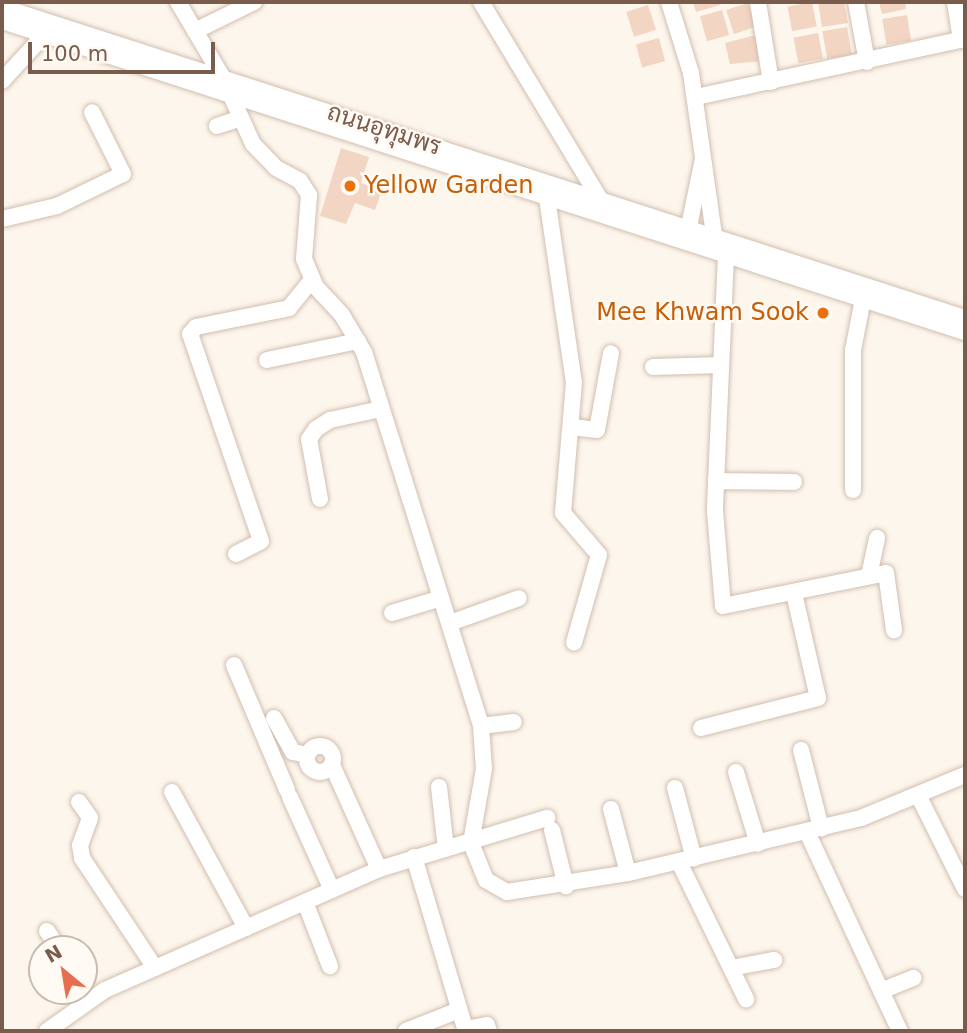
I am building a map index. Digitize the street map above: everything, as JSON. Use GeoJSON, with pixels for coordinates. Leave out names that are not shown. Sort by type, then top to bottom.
{"type":"FeatureCollection","features":[{"type":"Feature","properties":{"kind":"street"},"geometry":{"type":"LineString","coordinates":[[178,2],[223,78],[238,119],[253,144],[276,168],[300,181],[309,195],[304,248],[312,280],[358,341],[481,726],[484,769],[471,843],[495,888],[566,886],[758,844],[814,830],[919,797],[965,775]]}},
{"type":"Feature","properties":{"kind":"street"},"geometry":{"type":"LineString","coordinates":[[195,30],[254,2]]}},
{"type":"Feature","properties":{"kind":"street"},"geometry":{"type":"LineString","coordinates":[[481,2],[601,201]]}},
{"type":"Feature","properties":{"kind":"street"},"geometry":{"type":"LineString","coordinates":[[669,2],[695,97],[702,159],[710,180],[714,235]]}},
{"type":"Feature","properties":{"kind":"street"},"geometry":{"type":"LineString","coordinates":[[758,2],[772,82]]}},
{"type":"Feature","properties":{"kind":"street"},"geometry":{"type":"LineString","coordinates":[[856,2],[867,62]]}},
{"type":"Feature","properties":{"kind":"street"},"geometry":{"type":"LineString","coordinates":[[695,97],[963,40],[955,2]]}},
{"type":"Feature","properties":{"kind":"street","name":"ถนนอุทุมพร"},"geometry":{"type":"LineString","coordinates":[[2,7],[601,201],[689,226],[965,318]]}},
{"type":"Feature","properties":{"kind":"street","name":"ถนนอุทุมพร"},"geometry":{"type":"LineString","coordinates":[[2,21],[965,332]]}},
{"type":"Feature","properties":{"kind":"street"},"geometry":{"type":"LineString","coordinates":[[2,81],[44,35]]}},
{"type":"Feature","properties":{"kind":"street"},"geometry":{"type":"LineString","coordinates":[[2,219],[57,206],[123,174],[92,113]]}},
{"type":"Feature","properties":{"kind":"street"},"geometry":{"type":"LineString","coordinates":[[217,126],[238,119]]}},
{"type":"Feature","properties":{"kind":"street"},"geometry":{"type":"LineString","coordinates":[[689,226],[702,159]]}},
{"type":"Feature","properties":{"kind":"street"},"geometry":{"type":"LineString","coordinates":[[547,198],[574,382],[563,513],[600,555],[574,643]]}},
{"type":"Feature","properties":{"kind":"street"},"geometry":{"type":"LineString","coordinates":[[726,255],[716,481],[723,606],[886,573],[894,630]]}},
{"type":"Feature","properties":{"kind":"street"},"geometry":{"type":"LineString","coordinates":[[236,554],[261,541],[190,334],[197,327],[289,308],[312,280]]}},
{"type":"Feature","properties":{"kind":"street"},"geometry":{"type":"LineString","coordinates":[[853,490],[853,350],[863,299]]}},
{"type":"Feature","properties":{"kind":"street"},"geometry":{"type":"LineString","coordinates":[[267,360],[358,341]]}},
{"type":"Feature","properties":{"kind":"street"},"geometry":{"type":"LineString","coordinates":[[572,427],[597,430],[611,353]]}},
{"type":"Feature","properties":{"kind":"street"},"geometry":{"type":"LineString","coordinates":[[653,367],[721,365]]}},
{"type":"Feature","properties":{"kind":"street"},"geometry":{"type":"LineString","coordinates":[[320,499],[309,439],[316,429],[330,420],[381,409]]}},
{"type":"Feature","properties":{"kind":"street"},"geometry":{"type":"LineString","coordinates":[[716,481],[794,482]]}},
{"type":"Feature","properties":{"kind":"street"},"geometry":{"type":"LineString","coordinates":[[869,576],[877,538]]}},
{"type":"Feature","properties":{"kind":"street"},"geometry":{"type":"LineString","coordinates":[[701,728],[818,698],[794,593]]}},
{"type":"Feature","properties":{"kind":"street"},"geometry":{"type":"LineString","coordinates":[[391,613],[441,597]]}},
{"type":"Feature","properties":{"kind":"street"},"geometry":{"type":"LineString","coordinates":[[450,624],[519,598]]}},
{"type":"Feature","properties":{"kind":"street"},"geometry":{"type":"LineString","coordinates":[[234,665],[332,890]]}},
{"type":"Feature","properties":{"kind":"street"},"geometry":{"type":"LineString","coordinates":[[274,718],[293,752],[307,755],[314,747],[324,746],[379,869]]}},
{"type":"Feature","properties":{"kind":"street"},"geometry":{"type":"LineString","coordinates":[[481,726],[514,722]]}},
{"type":"Feature","properties":{"kind":"street"},"geometry":{"type":"LineString","coordinates":[[801,750],[814,830],[900,1031]]}},
{"type":"Feature","properties":{"kind":"street"},"geometry":{"type":"LineString","coordinates":[[736,772],[758,844]]}},
{"type":"Feature","properties":{"kind":"street"},"geometry":{"type":"LineString","coordinates":[[439,786],[446,849]]}},
{"type":"Feature","properties":{"kind":"street"},"geometry":{"type":"LineString","coordinates":[[675,788],[686,860],[746,999]]}},
{"type":"Feature","properties":{"kind":"street"},"geometry":{"type":"LineString","coordinates":[[172,792],[246,928]]}},
{"type":"Feature","properties":{"kind":"street"},"geometry":{"type":"LineString","coordinates":[[919,797],[965,888]]}},
{"type":"Feature","properties":{"kind":"street"},"geometry":{"type":"LineString","coordinates":[[79,802],[90,818],[80,845],[82,858],[155,968]]}},
{"type":"Feature","properties":{"kind":"street"},"geometry":{"type":"LineString","coordinates":[[611,809],[628,873]]}},
{"type":"Feature","properties":{"kind":"street"},"geometry":{"type":"LineString","coordinates":[[98,988],[155,968],[379,869],[446,849],[549,824],[566,886]]}},
{"type":"Feature","properties":{"kind":"street"},"geometry":{"type":"LineString","coordinates":[[414,858],[466,1030],[487,1025],[489,1031]]}},
{"type":"Feature","properties":{"kind":"street"},"geometry":{"type":"LineString","coordinates":[[305,902],[330,966]]}},
{"type":"Feature","properties":{"kind":"street"},"geometry":{"type":"LineString","coordinates":[[47,931],[50,935]]}},
{"type":"Feature","properties":{"kind":"street"},"geometry":{"type":"LineString","coordinates":[[732,968],[774,960]]}},
{"type":"Feature","properties":{"kind":"street"},"geometry":{"type":"LineString","coordinates":[[881,990],[913,978]]}},
{"type":"Feature","properties":{"kind":"street"},"geometry":{"type":"LineString","coordinates":[[47,1031],[74,1005]]}},
{"type":"Feature","properties":{"kind":"street"},"geometry":{"type":"LineString","coordinates":[[406,1031],[459,1010]]}},
{"type":"Feature","properties":{"kind":"building"},"geometry":{"type":"Polygon","coordinates":[[[693,2],[719,2],[720,5],[696,12],[693,2]]]}},
{"type":"Feature","properties":{"kind":"building"},"geometry":{"type":"Polygon","coordinates":[[[812,2],[817,27],[792,31],[787,7],[812,2]]]}},
{"type":"Feature","properties":{"kind":"building"},"geometry":{"type":"Polygon","coordinates":[[[818,2],[844,2],[848,23],[822,27],[818,2]]]}},
{"type":"Feature","properties":{"kind":"building"},"geometry":{"type":"Polygon","coordinates":[[[879,2],[905,2],[906,9],[882,14],[879,2]]]}},
{"type":"Feature","properties":{"kind":"building"},"geometry":{"type":"Polygon","coordinates":[[[748,3],[756,27],[734,34],[726,10],[748,3]]]}},
{"type":"Feature","properties":{"kind":"building"},"geometry":{"type":"Polygon","coordinates":[[[648,5],[656,30],[634,37],[626,12],[648,5]]]}},
{"type":"Feature","properties":{"kind":"building"},"geometry":{"type":"Polygon","coordinates":[[[722,10],[729,35],[707,41],[700,16],[722,10]]]}},
{"type":"Feature","properties":{"kind":"building"},"geometry":{"type":"Polygon","coordinates":[[[907,15],[911,41],[886,45],[882,19],[907,15]]]}},
{"type":"Feature","properties":{"kind":"building"},"geometry":{"type":"Polygon","coordinates":[[[847,27],[852,55],[827,59],[822,31],[847,27]]]}},
{"type":"Feature","properties":{"kind":"building"},"geometry":{"type":"Polygon","coordinates":[[[818,33],[823,59],[798,63],[793,38],[818,33]]]}},
{"type":"Feature","properties":{"kind":"building"},"geometry":{"type":"Polygon","coordinates":[[[756,35],[763,61],[730,64],[725,43],[756,35]]]}},
{"type":"Feature","properties":{"kind":"building"},"geometry":{"type":"Polygon","coordinates":[[[659,38],[665,61],[642,67],[636,44],[659,38]]]}},
{"type":"Feature","properties":{"kind":"building","name":"Yellow Garden"},"geometry":{"type":"Polygon","coordinates":[[[341,148],[369,157],[361,183],[382,190],[375,210],[355,203],[346,224],[320,216],[341,148]]]}},
{"type":"Feature","properties":{"kind":"place","name":"Yellow Garden"},"geometry":{"type":"Point","coordinates":[350,186]}},
{"type":"Feature","properties":{"kind":"place","name":"Mee Khwam Sook"},"geometry":{"type":"Point","coordinates":[823,313]}}]}
